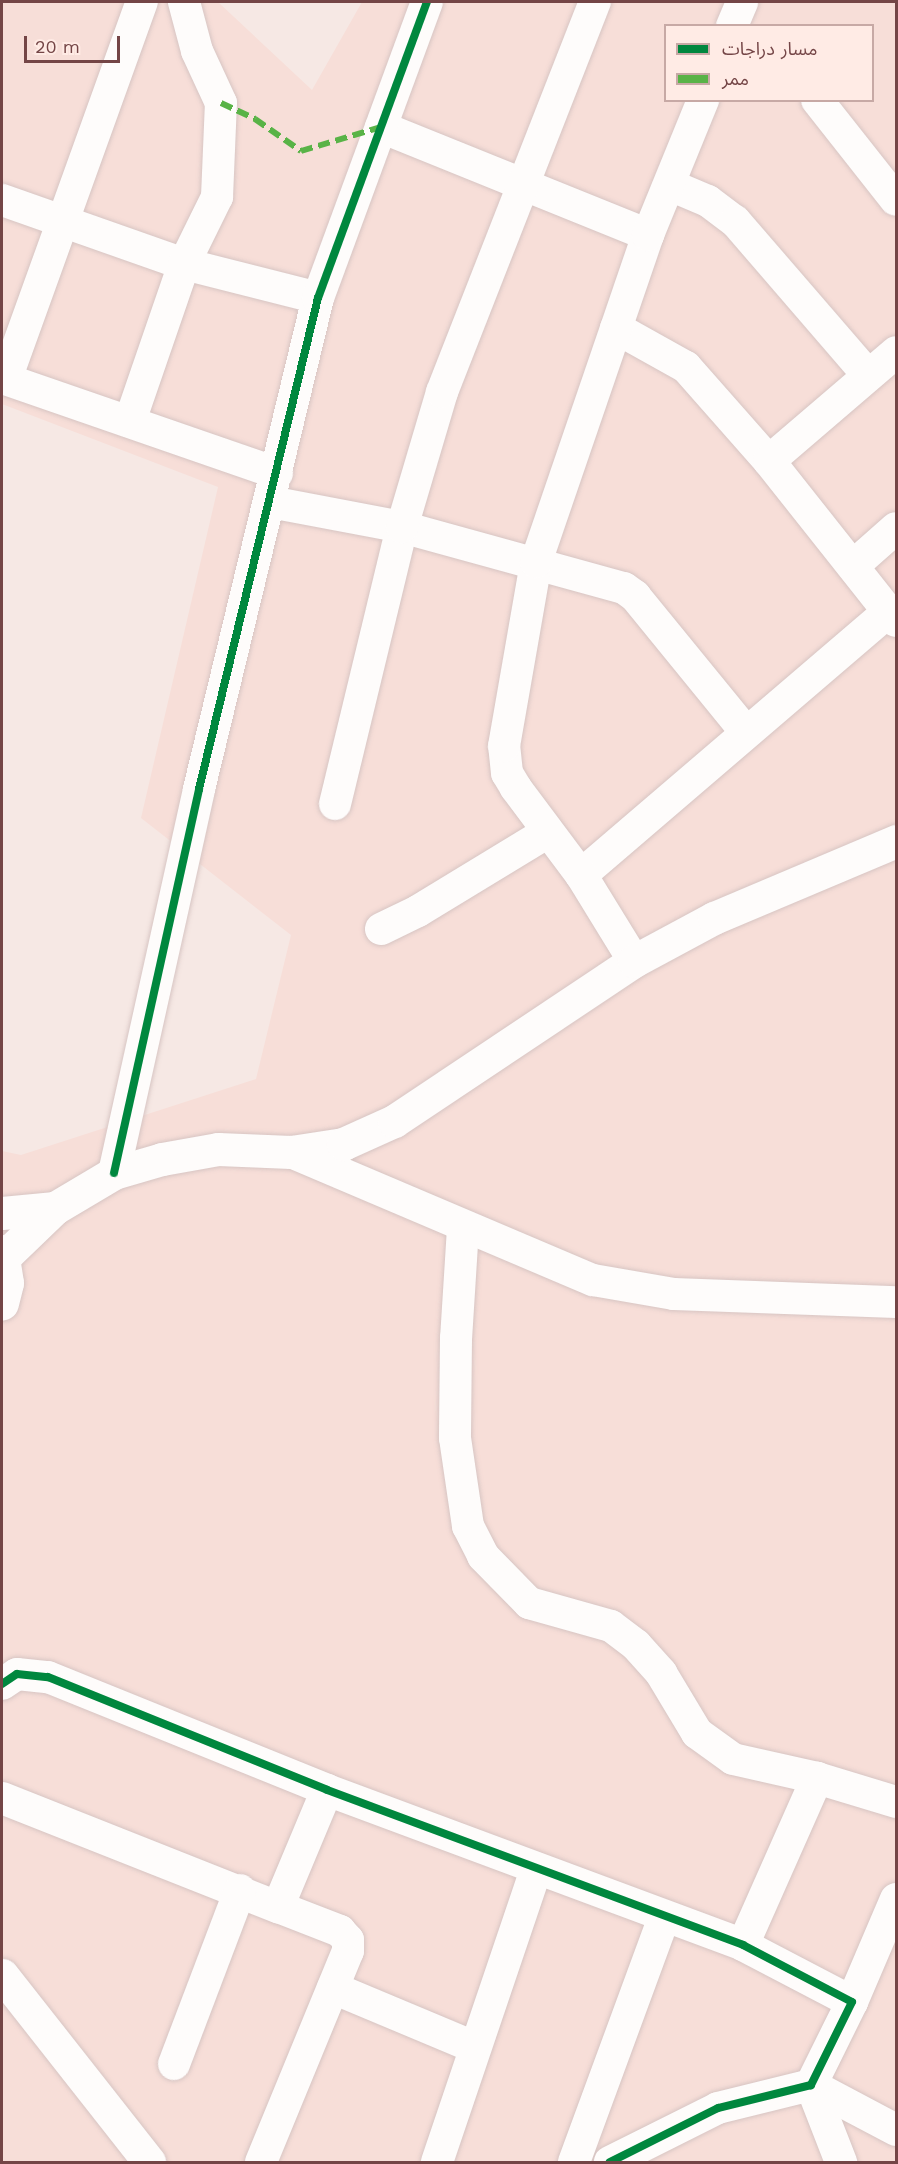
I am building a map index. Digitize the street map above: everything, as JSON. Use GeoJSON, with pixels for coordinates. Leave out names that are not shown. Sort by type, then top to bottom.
{"type":"FeatureCollection","features":[{"type":"Feature","properties":{"kind":"street"},"geometry":{"type":"LineString","coordinates":[[142,2],[65,222],[4,378],[130,421],[274,487],[402,527],[608,582],[635,596],[746,732]]}},
{"type":"Feature","properties":{"kind":"street"},"geometry":{"type":"LineString","coordinates":[[130,421],[184,264],[217,197],[221,103],[197,51],[184,2]]}},
{"type":"Feature","properties":{"kind":"street"},"geometry":{"type":"LineString","coordinates":[[114,1173],[199,789],[318,298],[427,2]]}},
{"type":"Feature","properties":{"kind":"street"},"geometry":{"type":"LineString","coordinates":[[335,804],[402,527],[442,392],[595,2]]}},
{"type":"Feature","properties":{"kind":"street"},"geometry":{"type":"LineString","coordinates":[[733,24],[742,2]]}},
{"type":"Feature","properties":{"kind":"street"},"geometry":{"type":"LineString","coordinates":[[634,961],[581,875],[516,788],[503,760],[536,562],[648,235],[702,102]]}},
{"type":"Feature","properties":{"kind":"street"},"geometry":{"type":"LineString","coordinates":[[819,102],[897,200]]}},
{"type":"Feature","properties":{"kind":"street"},"geometry":{"type":"LineString","coordinates":[[381,127],[524,182],[648,235]]}},
{"type":"Feature","properties":{"kind":"street"},"geometry":{"type":"LineString","coordinates":[[670,185],[708,201],[735,221],[868,375]]}},
{"type":"Feature","properties":{"kind":"street"},"geometry":{"type":"LineString","coordinates":[[2,200],[184,264],[318,298]]}},
{"type":"Feature","properties":{"kind":"street"},"geometry":{"type":"LineString","coordinates":[[581,875],[746,732],[893,616],[769,461],[686,367],[616,328]]}},
{"type":"Feature","properties":{"kind":"street"},"geometry":{"type":"LineString","coordinates":[[769,461],[897,352]]}},
{"type":"Feature","properties":{"kind":"street"},"geometry":{"type":"LineString","coordinates":[[854,566],[897,528]]}},
{"type":"Feature","properties":{"kind":"street"},"geometry":{"type":"LineString","coordinates":[[381,929],[418,911],[548,832]]}},
{"type":"Feature","properties":{"kind":"street"},"geometry":{"type":"LineString","coordinates":[[2,1303],[7,1283],[3,1254],[56,1208],[114,1173],[162,1158],[218,1149],[291,1152],[343,1144],[394,1121],[634,961],[714,918],[820,870],[897,841]]}},
{"type":"Feature","properties":{"kind":"street"},"geometry":{"type":"LineString","coordinates":[[291,1152],[463,1228],[593,1280],[674,1294],[897,1302]]}},
{"type":"Feature","properties":{"kind":"street"},"geometry":{"type":"LineString","coordinates":[[2,1213],[56,1208]]}},
{"type":"Feature","properties":{"kind":"street"},"geometry":{"type":"LineString","coordinates":[[463,1228],[456,1338],[455,1438],[468,1526],[483,1556],[529,1603],[611,1626],[636,1645],[661,1673],[697,1733],[733,1759],[816,1778],[897,1802]]}},
{"type":"Feature","properties":{"kind":"street"},"geometry":{"type":"LineString","coordinates":[[2,1684],[16,1674],[48,1677],[327,1790],[743,1946],[852,2002]]}},
{"type":"Feature","properties":{"kind":"street"},"geometry":{"type":"LineString","coordinates":[[743,1946],[816,1778]]}},
{"type":"Feature","properties":{"kind":"street"},"geometry":{"type":"LineString","coordinates":[[278,1907],[327,1790]]}},
{"type":"Feature","properties":{"kind":"street"},"geometry":{"type":"LineString","coordinates":[[2,1798],[340,1931],[348,1940],[348,1951],[261,2163]]}},
{"type":"Feature","properties":{"kind":"street"},"geometry":{"type":"LineString","coordinates":[[437,2163],[536,1870]]}},
{"type":"Feature","properties":{"kind":"street"},"geometry":{"type":"LineString","coordinates":[[174,2064],[240,1890]]}},
{"type":"Feature","properties":{"kind":"street"},"geometry":{"type":"LineString","coordinates":[[841,2163],[811,2085],[852,2002],[897,1899]]}},
{"type":"Feature","properties":{"kind":"street"},"geometry":{"type":"LineString","coordinates":[[574,2163],[663,1917]]}},
{"type":"Feature","properties":{"kind":"street"},"geometry":{"type":"LineString","coordinates":[[2,1975],[149,2163]]}},
{"type":"Feature","properties":{"kind":"street"},"geometry":{"type":"LineString","coordinates":[[333,1988],[474,2048]]}},
{"type":"Feature","properties":{"kind":"street"},"geometry":{"type":"LineString","coordinates":[[610,2163],[718,2109],[811,2085],[897,2130]]}},
{"type":"Feature","properties":{"kind":"shaded area"},"geometry":{"type":"Polygon","coordinates":[[[2,2],[218,2],[312,90],[362,2],[896,2],[896,2162],[2,2162],[2,1151],[21,1155],[256,1079],[291,935],[141,818],[218,487],[2,404],[2,2]]]}},
{"type":"Feature","properties":{"kind":"marked path"},"geometry":{"type":"LineString","coordinates":[[221,103],[255,119],[301,151],[381,127]]}},
{"type":"Feature","properties":{"kind":"cycle path"},"geometry":{"type":"LineString","coordinates":[[114,1173],[199,789],[318,298],[427,2]]}},
{"type":"Feature","properties":{"kind":"cycle path"},"geometry":{"type":"LineString","coordinates":[[2,1684],[17,1674],[48,1677],[327,1790],[743,1945],[852,2002],[811,2085],[718,2108],[610,2162]]}}]}
